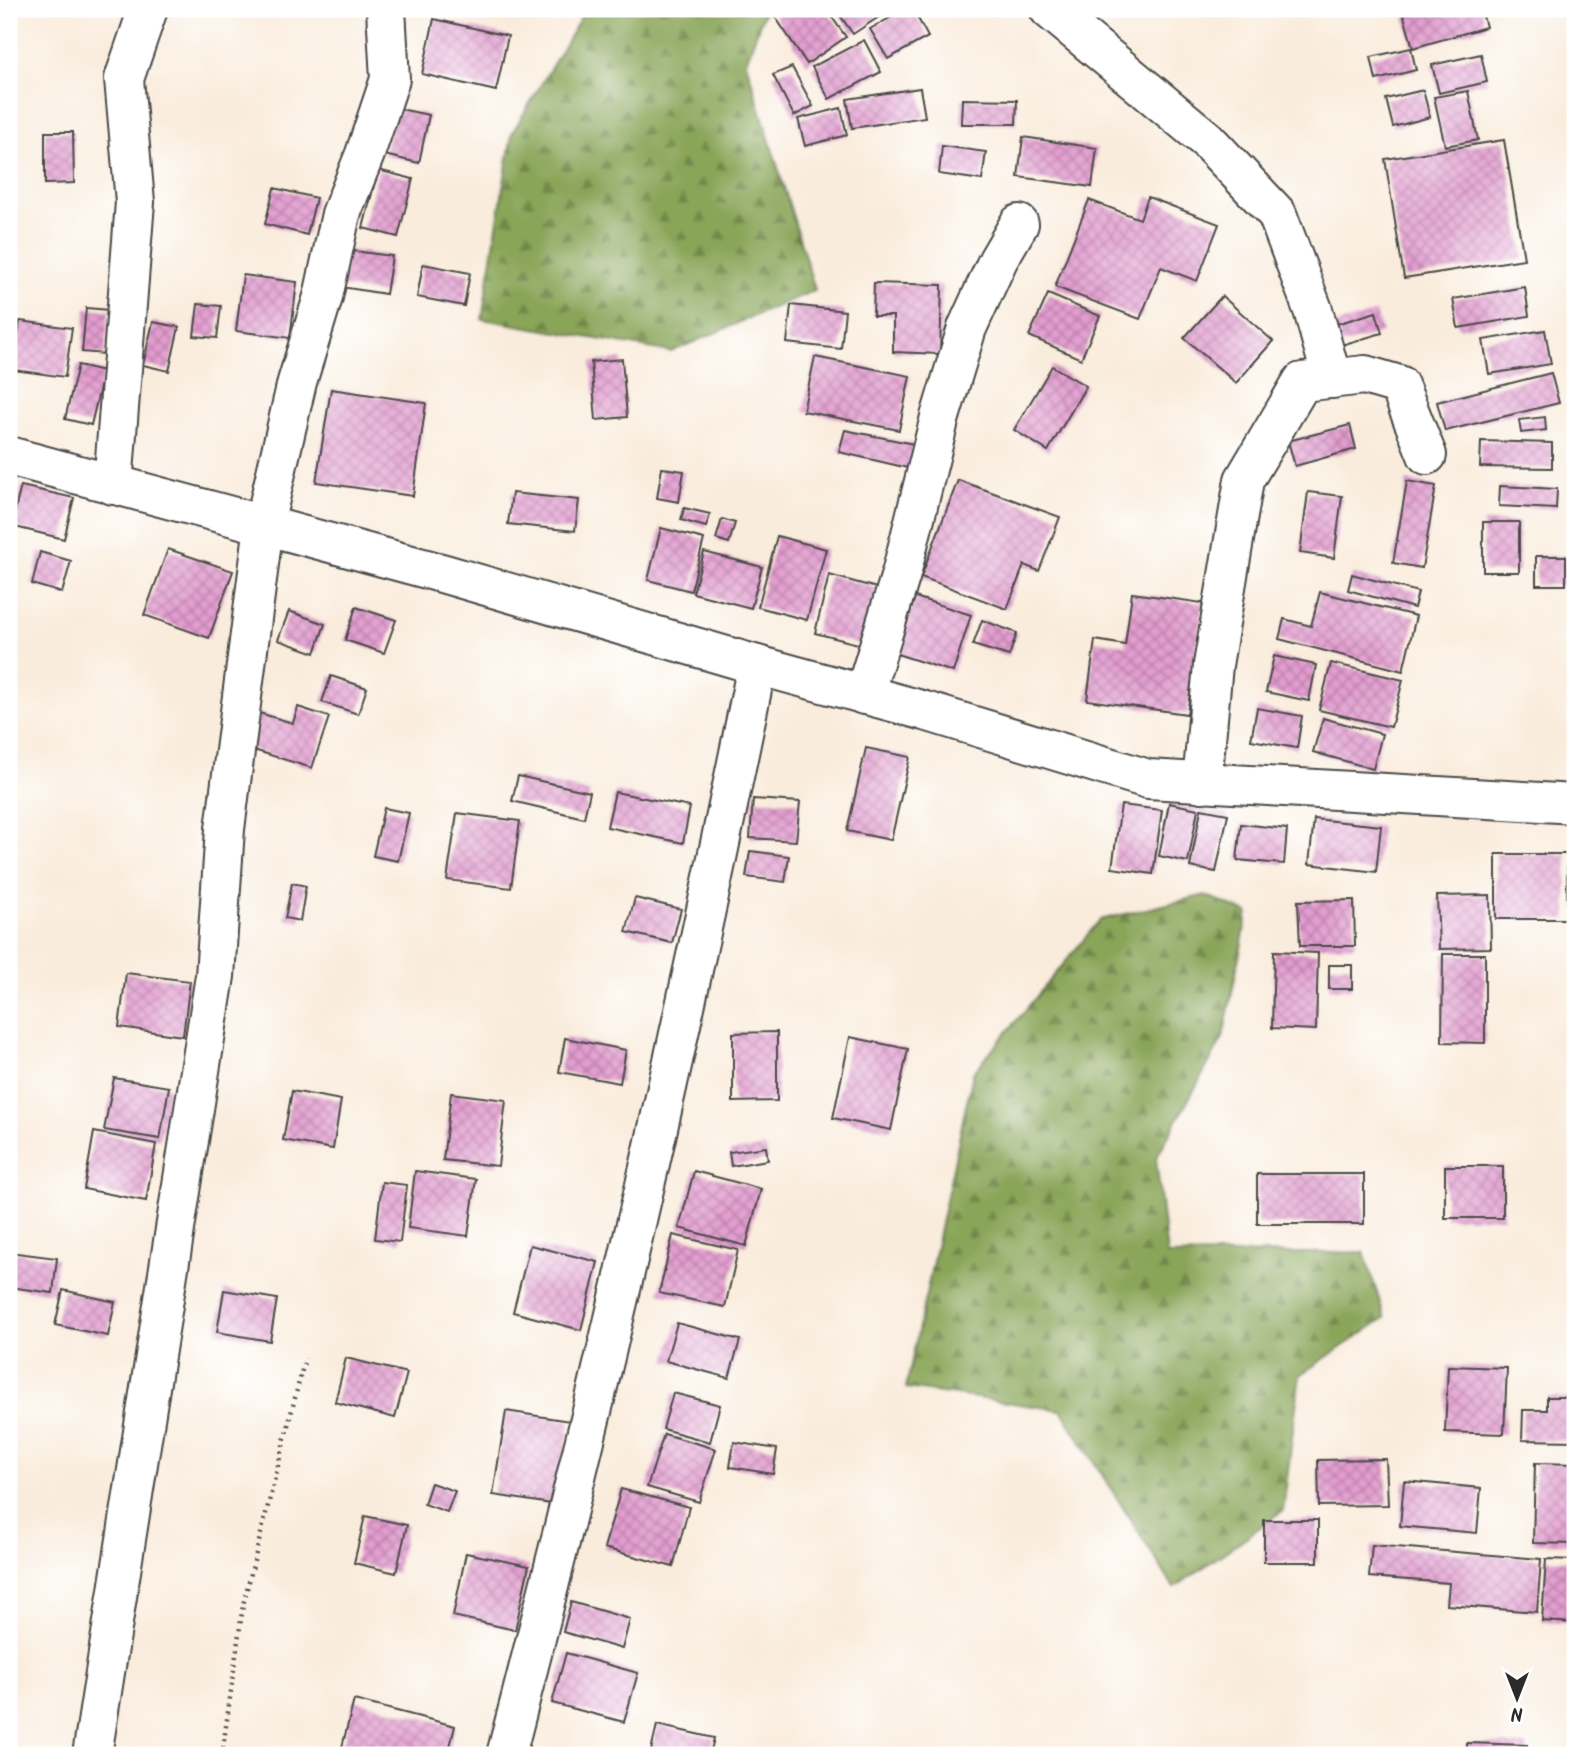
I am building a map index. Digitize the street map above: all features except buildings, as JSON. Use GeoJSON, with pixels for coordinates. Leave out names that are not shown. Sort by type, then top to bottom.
{"type":"FeatureCollection","features":[{"type":"Feature","properties":{"kind":"street"},"geometry":{"type":"LineString","coordinates":[[113,485],[135,202],[124,79],[148,9]]}},
{"type":"Feature","properties":{"kind":"street"},"geometry":{"type":"LineString","coordinates":[[92,1755],[215,976],[225,829],[264,526],[297,382],[323,298],[341,214],[390,79],[386,9]]}},
{"type":"Feature","properties":{"kind":"street"},"geometry":{"type":"LineString","coordinates":[[1049,9],[1207,140],[1278,214],[1313,310],[1332,379]]}},
{"type":"Feature","properties":{"kind":"street"},"geometry":{"type":"LineString","coordinates":[[864,695],[901,574],[940,417],[967,328],[998,260],[1019,224]]}},
{"type":"Feature","properties":{"kind":"street"},"geometry":{"type":"LineString","coordinates":[[1202,783],[1213,665],[1244,480],[1302,382],[1365,375],[1399,385],[1427,455]]}},
{"type":"Feature","properties":{"kind":"street"},"geometry":{"type":"LineString","coordinates":[[9,456],[445,574],[925,711],[1148,779],[1575,804]]}},
{"type":"Feature","properties":{"kind":"street"},"geometry":{"type":"LineString","coordinates":[[506,1755],[563,1536],[620,1294],[703,930],[757,665]]}},
{"type":"Feature","properties":{"kind":"path"},"geometry":{"type":"LineString","coordinates":[[222,1755],[243,1605],[305,1358]]}},
{"type":"Feature","properties":{"kind":"green space"},"geometry":{"type":"Polygon","coordinates":[[[586,9],[765,9],[746,62],[815,290],[671,352],[482,319],[512,133],[586,9]]]}},
{"type":"Feature","properties":{"kind":"green space"},"geometry":{"type":"Polygon","coordinates":[[[1205,895],[1248,913],[1223,1038],[1156,1158],[1167,1255],[1364,1252],[1385,1318],[1300,1375],[1283,1511],[1174,1588],[1061,1410],[906,1388],[973,1073],[1100,920],[1205,895]]]}}]}
